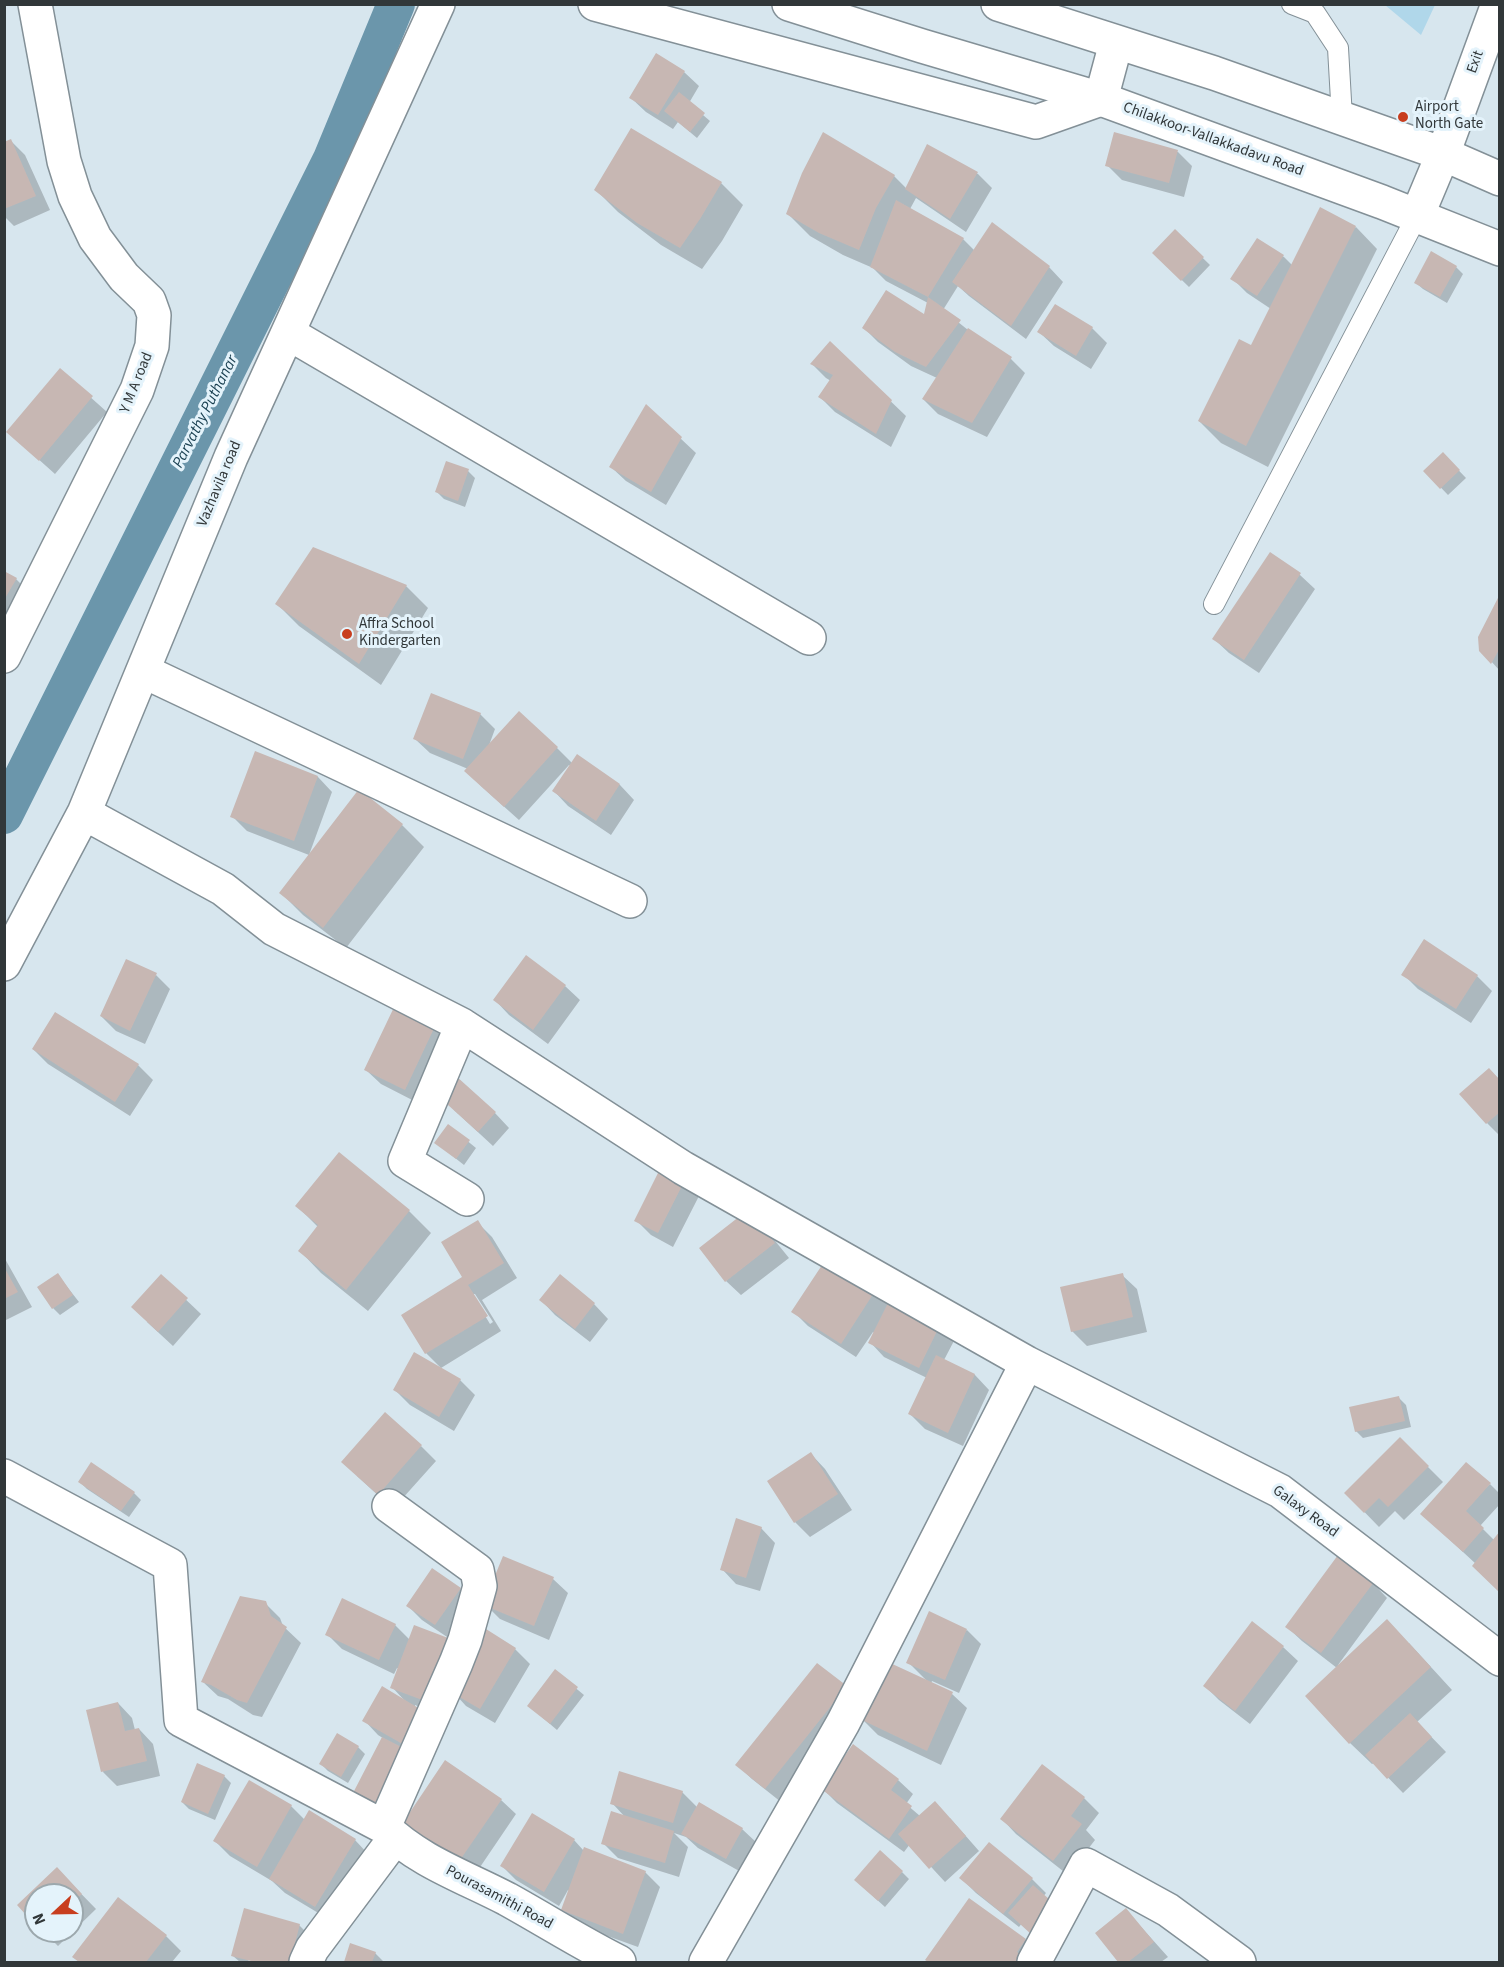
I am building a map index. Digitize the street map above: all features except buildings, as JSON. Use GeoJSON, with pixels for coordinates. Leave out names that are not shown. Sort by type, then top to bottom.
{"type":"FeatureCollection","features":[{"type":"Feature","properties":{"kind":"street","name":"Y M A road"},"geometry":{"type":"LineString","coordinates":[[4,656],[137,390],[152,346],[154,315],[149,302],[124,278],[95,238],[75,196],[64,161],[35,4]]}},
{"type":"Feature","properties":{"kind":"street","name":"Vazhavila road"},"geometry":{"type":"LineString","coordinates":[[4,964],[84,813],[231,457],[438,4]]}},
{"type":"Feature","properties":{"kind":"street"},"geometry":{"type":"LineString","coordinates":[[595,4],[1036,122],[1101,99],[1116,42]]}},
{"type":"Feature","properties":{"kind":"street","name":"Chilakkoor-Vallakkadavu Road"},"geometry":{"type":"LineString","coordinates":[[789,4],[1101,99],[1500,249]]}},
{"type":"Feature","properties":{"kind":"street"},"geometry":{"type":"LineString","coordinates":[[998,4],[1214,73],[1443,154],[1500,179]]}},
{"type":"Feature","properties":{"kind":"street","name":"Exit"},"geometry":{"type":"LineString","coordinates":[[1417,216],[1443,154],[1498,4]]}},
{"type":"Feature","properties":{"kind":"street"},"geometry":{"type":"LineString","coordinates":[[288,333],[809,638]]}},
{"type":"Feature","properties":{"kind":"street"},"geometry":{"type":"LineString","coordinates":[[143,671],[630,901]]}},
{"type":"Feature","properties":{"kind":"street","name":"Galaxy Road"},"geometry":{"type":"LineString","coordinates":[[84,813],[223,889],[274,929],[462,1025],[683,1168],[1028,1363],[1280,1491],[1500,1659]]}},
{"type":"Feature","properties":{"kind":"street"},"geometry":{"type":"LineString","coordinates":[[462,1025],[405,1161],[467,1200]]}},
{"type":"Feature","properties":{"kind":"street"},"geometry":{"type":"LineString","coordinates":[[706,1962],[843,1723],[1028,1363]]}},
{"type":"Feature","properties":{"kind":"street","name":"Pourasamithi Road"},"geometry":{"type":"LineString","coordinates":[[4,1476],[170,1565],[181,1720],[390,1833],[442,1868],[506,1899],[584,1945],[619,1962]]}},
{"type":"Feature","properties":{"kind":"street"},"geometry":{"type":"LineString","coordinates":[[306,1962],[312,1949],[390,1833],[465,1640],[480,1586],[477,1570],[389,1506]]}},
{"type":"Feature","properties":{"kind":"street"},"geometry":{"type":"LineString","coordinates":[[1034,1962],[1086,1865],[1168,1910],[1239,1962]]}},
{"type":"Feature","properties":{"kind":"lane"},"geometry":{"type":"LineString","coordinates":[[1292,4],[1315,13],[1338,48],[1342,118]]}},
{"type":"Feature","properties":{"kind":"lane"},"geometry":{"type":"LineString","coordinates":[[1214,603],[1417,216]]}},
{"type":"Feature","properties":{"kind":"shaded area"},"geometry":{"type":"Polygon","coordinates":[[[1385,5],[1435,5],[1421,35],[1385,5]]]}},
{"type":"Feature","properties":{"kind":"waterway","name":"Parvathy Puthanar"},"geometry":{"type":"LineString","coordinates":[[4,815],[332,159],[396,4]]}},
{"type":"Feature","properties":{"kind":"place","name":"Airport North Gate"},"geometry":{"type":"Point","coordinates":[1403,117]}},
{"type":"Feature","properties":{"kind":"place","name":"Affra School Kindergarten"},"geometry":{"type":"Point","coordinates":[347,634]}}]}
